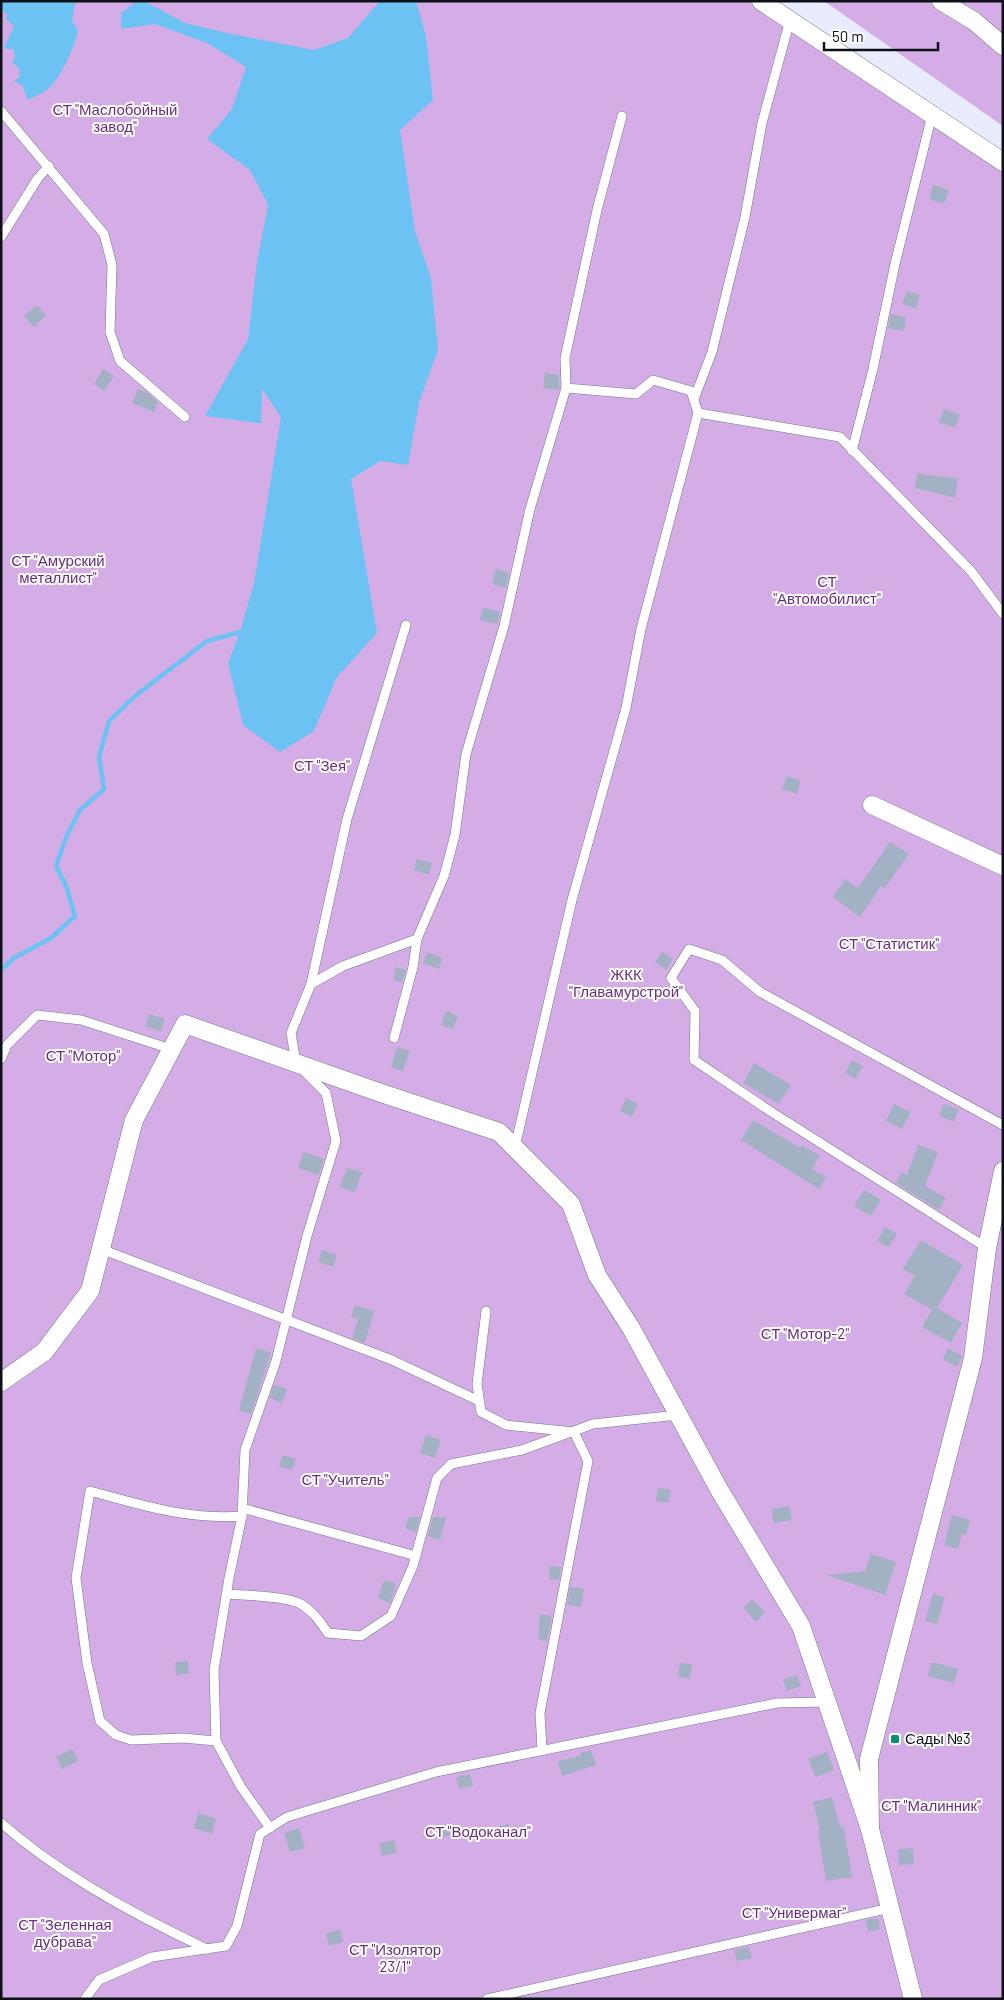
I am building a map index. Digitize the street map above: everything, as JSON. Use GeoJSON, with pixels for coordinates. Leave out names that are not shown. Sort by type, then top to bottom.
{"type":"FeatureCollection","features":[{"type":"Feature","properties":{"kind":"street"},"geometry":{"type":"LineString","coordinates":[[761,1],[1003,162]]}},
{"type":"Feature","properties":{"kind":"street"},"geometry":{"type":"LineString","coordinates":[[941,1],[974,20],[1003,46]]}},
{"type":"Feature","properties":{"kind":"street"},"geometry":{"type":"LineString","coordinates":[[872,805],[1003,866]]}},
{"type":"Feature","properties":{"kind":"street"},"geometry":{"type":"LineString","coordinates":[[1,1382],[44,1352],[90,1291],[134,1120],[185,1024],[499,1132],[570,1204],[597,1275],[631,1328],[720,1491],[801,1626],[870,1829],[913,1999]]}},
{"type":"Feature","properties":{"kind":"street"},"geometry":{"type":"LineString","coordinates":[[870,1829],[869,1759],[973,1358],[987,1248],[1003,1171]]}},
{"type":"Feature","properties":{"kind":"lane"},"geometry":{"type":"LineString","coordinates":[[694,399],[712,352],[745,217],[762,123],[790,20]]}},
{"type":"Feature","properties":{"kind":"lane"},"geometry":{"type":"LineString","coordinates":[[1,111],[104,234],[112,265],[110,332],[120,361],[185,417]]}},
{"type":"Feature","properties":{"kind":"lane"},"geometry":{"type":"LineString","coordinates":[[852,451],[932,115]]}},
{"type":"Feature","properties":{"kind":"lane"},"geometry":{"type":"LineString","coordinates":[[394,1038],[417,939],[446,868],[455,835],[466,754],[504,626],[530,509],[566,388],[565,358],[597,210],[622,116]]}},
{"type":"Feature","properties":{"kind":"lane"},"geometry":{"type":"LineString","coordinates":[[1,237],[38,178],[49,166]]}},
{"type":"Feature","properties":{"kind":"lane"},"geometry":{"type":"LineString","coordinates":[[515,1148],[572,900],[626,708],[641,629],[698,413],[691,391],[653,380],[636,394],[566,388]]}},
{"type":"Feature","properties":{"kind":"lane"},"geometry":{"type":"LineString","coordinates":[[698,413],[840,437],[971,571],[1003,614]]}},
{"type":"Feature","properties":{"kind":"lane"},"geometry":{"type":"LineString","coordinates":[[270,1828],[241,1787],[216,1741],[214,1670],[242,1512],[245,1450],[276,1361],[307,1236],[336,1141],[326,1093],[296,1063],[291,1033],[311,984],[347,819],[406,625]]}},
{"type":"Feature","properties":{"kind":"lane"},"geometry":{"type":"LineString","coordinates":[[311,984],[343,966],[417,939]]}},
{"type":"Feature","properties":{"kind":"lane"},"geometry":{"type":"LineString","coordinates":[[987,1248],[773,1113],[694,1060],[695,1011],[671,978],[689,949],[722,960],[760,992],[1003,1125]]}},
{"type":"Feature","properties":{"kind":"lane"},"geometry":{"type":"LineString","coordinates":[[1,1059],[7,1046],[36,1015],[81,1020],[172,1049]]}},
{"type":"Feature","properties":{"kind":"lane"},"geometry":{"type":"LineString","coordinates":[[101,1250],[392,1360],[479,1401]]}},
{"type":"Feature","properties":{"kind":"lane"},"geometry":{"type":"LineString","coordinates":[[486,1311],[477,1384],[480,1412],[506,1425],[574,1432]]}},
{"type":"Feature","properties":{"kind":"lane"},"geometry":{"type":"LineString","coordinates":[[226,1594],[264,1597],[300,1603],[316,1617],[328,1633],[361,1636],[391,1616],[416,1556],[437,1478],[451,1464],[522,1450],[593,1424],[678,1414]]}},
{"type":"Feature","properties":{"kind":"lane"},"geometry":{"type":"LineString","coordinates":[[542,1750],[540,1713],[588,1461],[574,1432]]}},
{"type":"Feature","properties":{"kind":"lane"},"geometry":{"type":"LineString","coordinates":[[216,1741],[183,1738],[131,1740],[116,1735],[100,1721],[87,1663],[76,1578],[90,1491],[170,1513],[216,1518],[242,1512],[416,1556]]}},
{"type":"Feature","properties":{"kind":"lane"},"geometry":{"type":"LineString","coordinates":[[85,1999],[99,1980],[152,1957],[226,1946],[237,1926],[260,1834],[287,1817],[436,1772],[777,1703],[827,1702]]}},
{"type":"Feature","properties":{"kind":"lane"},"geometry":{"type":"LineString","coordinates":[[1,1823],[30,1848],[152,1924],[207,1949]]}},
{"type":"Feature","properties":{"kind":"lane"},"geometry":{"type":"LineString","coordinates":[[487,1999],[890,1908]]}},
{"type":"Feature","properties":{"kind":"green space"},"geometry":{"type":"Polygon","coordinates":[[[1,1],[753,1],[1003,172],[1003,1999],[1,1999],[1,1]]]}},
{"type":"Feature","properties":{"kind":"green space"},"geometry":{"type":"Polygon","coordinates":[[[824,1],[1003,1],[1003,126],[824,1]]]}},
{"type":"Feature","properties":{"kind":"water"},"geometry":{"type":"Polygon","coordinates":[[[1,1],[78,1],[75,4],[72,21],[78,30],[64,67],[49,88],[28,100],[22,85],[14,81],[20,77],[19,69],[12,62],[15,58],[14,50],[4,48],[14,26],[6,19],[7,15],[1,9],[1,1]]]}},
{"type":"Feature","properties":{"kind":"water"},"geometry":{"type":"Polygon","coordinates":[[[137,1],[144,1],[185,23],[314,50],[348,38],[380,1],[416,1],[426,36],[433,100],[400,130],[415,231],[431,278],[438,350],[419,402],[408,465],[380,461],[351,479],[377,633],[337,677],[314,731],[280,752],[243,725],[228,663],[240,632],[254,583],[281,417],[262,389],[261,423],[205,416],[248,339],[257,262],[268,205],[250,170],[207,139],[232,109],[246,67],[207,43],[155,24],[121,29],[121,13],[137,1]]]}},
{"type":"Feature","properties":{"kind":"building"},"geometry":{"type":"Polygon","coordinates":[[[933,185],[949,190],[944,204],[929,199],[933,185]]]}},
{"type":"Feature","properties":{"kind":"building"},"geometry":{"type":"Polygon","coordinates":[[[907,291],[920,295],[916,308],[902,304],[907,291]]]}},
{"type":"Feature","properties":{"kind":"building"},"geometry":{"type":"Polygon","coordinates":[[[37,305],[46,315],[34,327],[24,316],[37,305]]]}},
{"type":"Feature","properties":{"kind":"building"},"geometry":{"type":"Polygon","coordinates":[[[891,314],[906,317],[904,331],[888,328],[891,314]]]}},
{"type":"Feature","properties":{"kind":"building"},"geometry":{"type":"Polygon","coordinates":[[[103,369],[114,376],[104,391],[94,384],[103,369]]]}},
{"type":"Feature","properties":{"kind":"building"},"geometry":{"type":"Polygon","coordinates":[[[545,373],[559,375],[559,390],[543,388],[545,373]]]}},
{"type":"Feature","properties":{"kind":"building"},"geometry":{"type":"Polygon","coordinates":[[[138,389],[148,393],[158,402],[154,412],[132,403],[138,389]]]}},
{"type":"Feature","properties":{"kind":"building"},"geometry":{"type":"Polygon","coordinates":[[[944,409],[960,415],[955,428],[939,422],[944,409]]]}},
{"type":"Feature","properties":{"kind":"building"},"geometry":{"type":"Polygon","coordinates":[[[917,474],[958,478],[955,498],[915,488],[917,474]]]}},
{"type":"Feature","properties":{"kind":"building"},"geometry":{"type":"Polygon","coordinates":[[[496,569],[509,573],[506,588],[492,584],[496,569]]]}},
{"type":"Feature","properties":{"kind":"building"},"geometry":{"type":"Polygon","coordinates":[[[483,607],[500,612],[497,624],[480,620],[483,607]]]}},
{"type":"Feature","properties":{"kind":"building"},"geometry":{"type":"Polygon","coordinates":[[[787,776],[801,781],[797,794],[782,789],[787,776]]]}},
{"type":"Feature","properties":{"kind":"building"},"geometry":{"type":"Polygon","coordinates":[[[890,842],[909,854],[884,889],[881,886],[860,917],[833,897],[845,879],[858,888],[890,842]]]}},
{"type":"Feature","properties":{"kind":"building"},"geometry":{"type":"Polygon","coordinates":[[[417,859],[432,863],[429,875],[414,870],[417,859]]]}},
{"type":"Feature","properties":{"kind":"building"},"geometry":{"type":"Polygon","coordinates":[[[662,951],[673,959],[666,970],[655,962],[662,951]]]}},
{"type":"Feature","properties":{"kind":"building"},"geometry":{"type":"Polygon","coordinates":[[[427,952],[442,958],[439,969],[423,963],[427,952]]]}},
{"type":"Feature","properties":{"kind":"building"},"geometry":{"type":"Polygon","coordinates":[[[396,967],[406,970],[402,982],[393,980],[396,967]]]}},
{"type":"Feature","properties":{"kind":"building"},"geometry":{"type":"Polygon","coordinates":[[[446,1011],[458,1016],[453,1029],[441,1025],[446,1011]]]}},
{"type":"Feature","properties":{"kind":"building"},"geometry":{"type":"Polygon","coordinates":[[[149,1014],[165,1019],[161,1032],[145,1026],[149,1014]]]}},
{"type":"Feature","properties":{"kind":"building"},"geometry":{"type":"Polygon","coordinates":[[[397,1047],[410,1051],[403,1071],[391,1067],[397,1047]]]}},
{"type":"Feature","properties":{"kind":"building"},"geometry":{"type":"Polygon","coordinates":[[[852,1060],[863,1066],[855,1079],[845,1073],[852,1060]]]}},
{"type":"Feature","properties":{"kind":"building"},"geometry":{"type":"Polygon","coordinates":[[[754,1063],[791,1085],[779,1104],[743,1083],[754,1063]]]}},
{"type":"Feature","properties":{"kind":"building"},"geometry":{"type":"Polygon","coordinates":[[[626,1098],[638,1104],[632,1117],[620,1111],[626,1098]]]}},
{"type":"Feature","properties":{"kind":"building"},"geometry":{"type":"Polygon","coordinates":[[[894,1104],[911,1112],[902,1129],[886,1121],[894,1104]]]}},
{"type":"Feature","properties":{"kind":"building"},"geometry":{"type":"Polygon","coordinates":[[[944,1104],[959,1110],[953,1122],[939,1115],[944,1104]]]}},
{"type":"Feature","properties":{"kind":"building"},"geometry":{"type":"Polygon","coordinates":[[[753,1120],[800,1148],[802,1145],[820,1156],[812,1169],[826,1177],[819,1189],[741,1140],[753,1120]]]}},
{"type":"Feature","properties":{"kind":"building"},"geometry":{"type":"Polygon","coordinates":[[[918,1145],[938,1152],[925,1186],[946,1198],[939,1210],[896,1183],[902,1172],[907,1175],[918,1145]]]}},
{"type":"Feature","properties":{"kind":"building"},"geometry":{"type":"Polygon","coordinates":[[[304,1152],[324,1159],[319,1175],[298,1168],[304,1152]]]}},
{"type":"Feature","properties":{"kind":"building"},"geometry":{"type":"Polygon","coordinates":[[[347,1168],[362,1172],[355,1192],[340,1187],[347,1168]]]}},
{"type":"Feature","properties":{"kind":"building"},"geometry":{"type":"Polygon","coordinates":[[[864,1190],[881,1200],[871,1216],[854,1206],[864,1190]]]}},
{"type":"Feature","properties":{"kind":"building"},"geometry":{"type":"Polygon","coordinates":[[[885,1227],[897,1234],[889,1247],[877,1241],[885,1227]]]}},
{"type":"Feature","properties":{"kind":"building"},"geometry":{"type":"Polygon","coordinates":[[[921,1240],[963,1265],[937,1308],[962,1323],[951,1343],[922,1327],[932,1310],[904,1294],[915,1276],[903,1269],[921,1240]]]}},
{"type":"Feature","properties":{"kind":"building"},"geometry":{"type":"Polygon","coordinates":[[[322,1250],[337,1255],[333,1267],[318,1262],[322,1250]]]}},
{"type":"Feature","properties":{"kind":"building"},"geometry":{"type":"Polygon","coordinates":[[[355,1305],[374,1311],[365,1343],[352,1338],[358,1319],[351,1317],[355,1305]]]}},
{"type":"Feature","properties":{"kind":"building"},"geometry":{"type":"Polygon","coordinates":[[[256,1348],[271,1353],[251,1414],[239,1410],[256,1348]]]}},
{"type":"Feature","properties":{"kind":"building"},"geometry":{"type":"Polygon","coordinates":[[[948,1348],[962,1356],[957,1367],[943,1359],[948,1348]]]}},
{"type":"Feature","properties":{"kind":"building"},"geometry":{"type":"Polygon","coordinates":[[[274,1385],[287,1389],[282,1403],[270,1398],[274,1385]]]}},
{"type":"Feature","properties":{"kind":"building"},"geometry":{"type":"Polygon","coordinates":[[[426,1435],[441,1440],[435,1458],[420,1453],[426,1435]]]}},
{"type":"Feature","properties":{"kind":"building"},"geometry":{"type":"Polygon","coordinates":[[[283,1455],[296,1459],[292,1470],[279,1466],[283,1455]]]}},
{"type":"Feature","properties":{"kind":"building"},"geometry":{"type":"Polygon","coordinates":[[[658,1488],[671,1490],[668,1503],[656,1501],[658,1488]]]}},
{"type":"Feature","properties":{"kind":"building"},"geometry":{"type":"Polygon","coordinates":[[[789,1506],[792,1520],[774,1523],[771,1509],[789,1506]]]}},
{"type":"Feature","properties":{"kind":"building"},"geometry":{"type":"Polygon","coordinates":[[[952,1515],[970,1520],[966,1535],[962,1534],[958,1549],[944,1545],[952,1515]]]}},
{"type":"Feature","properties":{"kind":"building"},"geometry":{"type":"Polygon","coordinates":[[[409,1517],[420,1517],[416,1532],[405,1528],[409,1517]]]}},
{"type":"Feature","properties":{"kind":"building"},"geometry":{"type":"Polygon","coordinates":[[[433,1517],[446,1517],[440,1540],[428,1536],[433,1517]]]}},
{"type":"Feature","properties":{"kind":"building"},"geometry":{"type":"Polygon","coordinates":[[[871,1554],[896,1562],[885,1595],[827,1575],[865,1571],[871,1554]]]}},
{"type":"Feature","properties":{"kind":"building"},"geometry":{"type":"Polygon","coordinates":[[[550,1566],[561,1567],[559,1580],[549,1579],[550,1566]]]}},
{"type":"Feature","properties":{"kind":"building"},"geometry":{"type":"Polygon","coordinates":[[[384,1580],[396,1584],[390,1603],[378,1598],[384,1580]]]}},
{"type":"Feature","properties":{"kind":"building"},"geometry":{"type":"Polygon","coordinates":[[[570,1587],[584,1589],[581,1607],[567,1605],[570,1587]]]}},
{"type":"Feature","properties":{"kind":"building"},"geometry":{"type":"Polygon","coordinates":[[[933,1594],[945,1597],[937,1624],[925,1621],[933,1594]]]}},
{"type":"Feature","properties":{"kind":"building"},"geometry":{"type":"Polygon","coordinates":[[[752,1599],[765,1612],[756,1622],[743,1608],[752,1599]]]}},
{"type":"Feature","properties":{"kind":"building"},"geometry":{"type":"Polygon","coordinates":[[[540,1614],[552,1616],[547,1641],[538,1640],[540,1614]]]}},
{"type":"Feature","properties":{"kind":"building"},"geometry":{"type":"Polygon","coordinates":[[[188,1661],[189,1674],[176,1675],[175,1662],[188,1661]]]}},
{"type":"Feature","properties":{"kind":"building"},"geometry":{"type":"Polygon","coordinates":[[[932,1662],[958,1669],[954,1683],[928,1676],[932,1662]]]}},
{"type":"Feature","properties":{"kind":"building"},"geometry":{"type":"Polygon","coordinates":[[[680,1663],[692,1664],[690,1678],[678,1677],[680,1663]]]}},
{"type":"Feature","properties":{"kind":"building"},"geometry":{"type":"Polygon","coordinates":[[[797,1675],[801,1686],[787,1691],[783,1680],[797,1675]]]}},
{"type":"Feature","properties":{"kind":"building"},"geometry":{"type":"Polygon","coordinates":[[[72,1749],[78,1761],[62,1769],[56,1757],[72,1749]]]}},
{"type":"Feature","properties":{"kind":"building"},"geometry":{"type":"Polygon","coordinates":[[[591,1750],[596,1765],[562,1776],[558,1761],[581,1756],[580,1753],[591,1750]]]}},
{"type":"Feature","properties":{"kind":"building"},"geometry":{"type":"Polygon","coordinates":[[[827,1752],[834,1770],[816,1777],[808,1759],[827,1752]]]}},
{"type":"Feature","properties":{"kind":"building"},"geometry":{"type":"Polygon","coordinates":[[[470,1774],[473,1786],[459,1789],[456,1777],[470,1774]]]}},
{"type":"Feature","properties":{"kind":"building"},"geometry":{"type":"Polygon","coordinates":[[[832,1797],[840,1827],[844,1827],[852,1877],[826,1881],[818,1831],[820,1831],[813,1802],[832,1797]]]}},
{"type":"Feature","properties":{"kind":"building"},"geometry":{"type":"Polygon","coordinates":[[[198,1813],[216,1819],[212,1834],[194,1828],[198,1813]]]}},
{"type":"Feature","properties":{"kind":"building"},"geometry":{"type":"Polygon","coordinates":[[[450,1823],[454,1834],[439,1838],[435,1827],[450,1823]]]}},
{"type":"Feature","properties":{"kind":"building"},"geometry":{"type":"Polygon","coordinates":[[[509,1824],[511,1835],[494,1839],[491,1828],[509,1824]]]}},
{"type":"Feature","properties":{"kind":"building"},"geometry":{"type":"Polygon","coordinates":[[[299,1828],[305,1848],[290,1852],[284,1833],[299,1828]]]}},
{"type":"Feature","properties":{"kind":"building"},"geometry":{"type":"Polygon","coordinates":[[[394,1840],[397,1852],[382,1856],[379,1844],[394,1840]]]}},
{"type":"Feature","properties":{"kind":"building"},"geometry":{"type":"Polygon","coordinates":[[[913,1848],[914,1864],[899,1865],[898,1849],[913,1848]]]}},
{"type":"Feature","properties":{"kind":"building"},"geometry":{"type":"Polygon","coordinates":[[[878,1918],[880,1929],[868,1932],[865,1920],[878,1918]]]}},
{"type":"Feature","properties":{"kind":"building"},"geometry":{"type":"Polygon","coordinates":[[[340,1930],[343,1942],[329,1946],[326,1933],[340,1930]]]}},
{"type":"Feature","properties":{"kind":"building"},"geometry":{"type":"Polygon","coordinates":[[[749,1947],[752,1958],[737,1961],[734,1950],[749,1947]]]}},
{"type":"Feature","properties":{"kind":"waterway"},"geometry":{"type":"LineString","coordinates":[[1,970],[14,958],[51,938],[75,916],[66,886],[56,866],[67,835],[80,810],[104,789],[99,757],[109,721],[135,696],[207,641],[240,632]]}},
{"type":"Feature","properties":{"kind":"place","name":"Сады №3"},"geometry":{"type":"Point","coordinates":[895,1739]}},
{"type":"Feature","properties":{"kind":"park label","name":"СТ \"Маслобойный завод\""},"geometry":{"type":"Point","coordinates":[115,118]}},
{"type":"Feature","properties":{"kind":"park label","name":"СТ \"Амурский металлист\""},"geometry":{"type":"Point","coordinates":[58,570]}},
{"type":"Feature","properties":{"kind":"park label","name":"СТ \"Автомобилист\""},"geometry":{"type":"Point","coordinates":[827,590]}},
{"type":"Feature","properties":{"kind":"park label","name":"СТ \"Зея\""},"geometry":{"type":"Point","coordinates":[322,766]}},
{"type":"Feature","properties":{"kind":"park label","name":"СТ \"Статистик\""},"geometry":{"type":"Point","coordinates":[889,944]}},
{"type":"Feature","properties":{"kind":"park label","name":"ЖКК \"Главамурстрой\""},"geometry":{"type":"Point","coordinates":[626,984]}},
{"type":"Feature","properties":{"kind":"park label","name":"СТ \"Мотор\""},"geometry":{"type":"Point","coordinates":[83,1056]}},
{"type":"Feature","properties":{"kind":"park label","name":"СТ \"Мотор-2\""},"geometry":{"type":"Point","coordinates":[805,1334]}},
{"type":"Feature","properties":{"kind":"park label","name":"СТ \"Учитель\""},"geometry":{"type":"Point","coordinates":[345,1480]}},
{"type":"Feature","properties":{"kind":"park label","name":"СТ \"Малинник\""},"geometry":{"type":"Point","coordinates":[931,1806]}},
{"type":"Feature","properties":{"kind":"park label","name":"СТ \"Водоканал\""},"geometry":{"type":"Point","coordinates":[478,1832]}},
{"type":"Feature","properties":{"kind":"park label","name":"СТ \"Универмаг\""},"geometry":{"type":"Point","coordinates":[794,1913]}},
{"type":"Feature","properties":{"kind":"park label","name":"СТ \"Зеленная дубрава\""},"geometry":{"type":"Point","coordinates":[65,1934]}},
{"type":"Feature","properties":{"kind":"park label","name":"СТ \"Изолятор 23/1\""},"geometry":{"type":"Point","coordinates":[395,1958]}}]}
